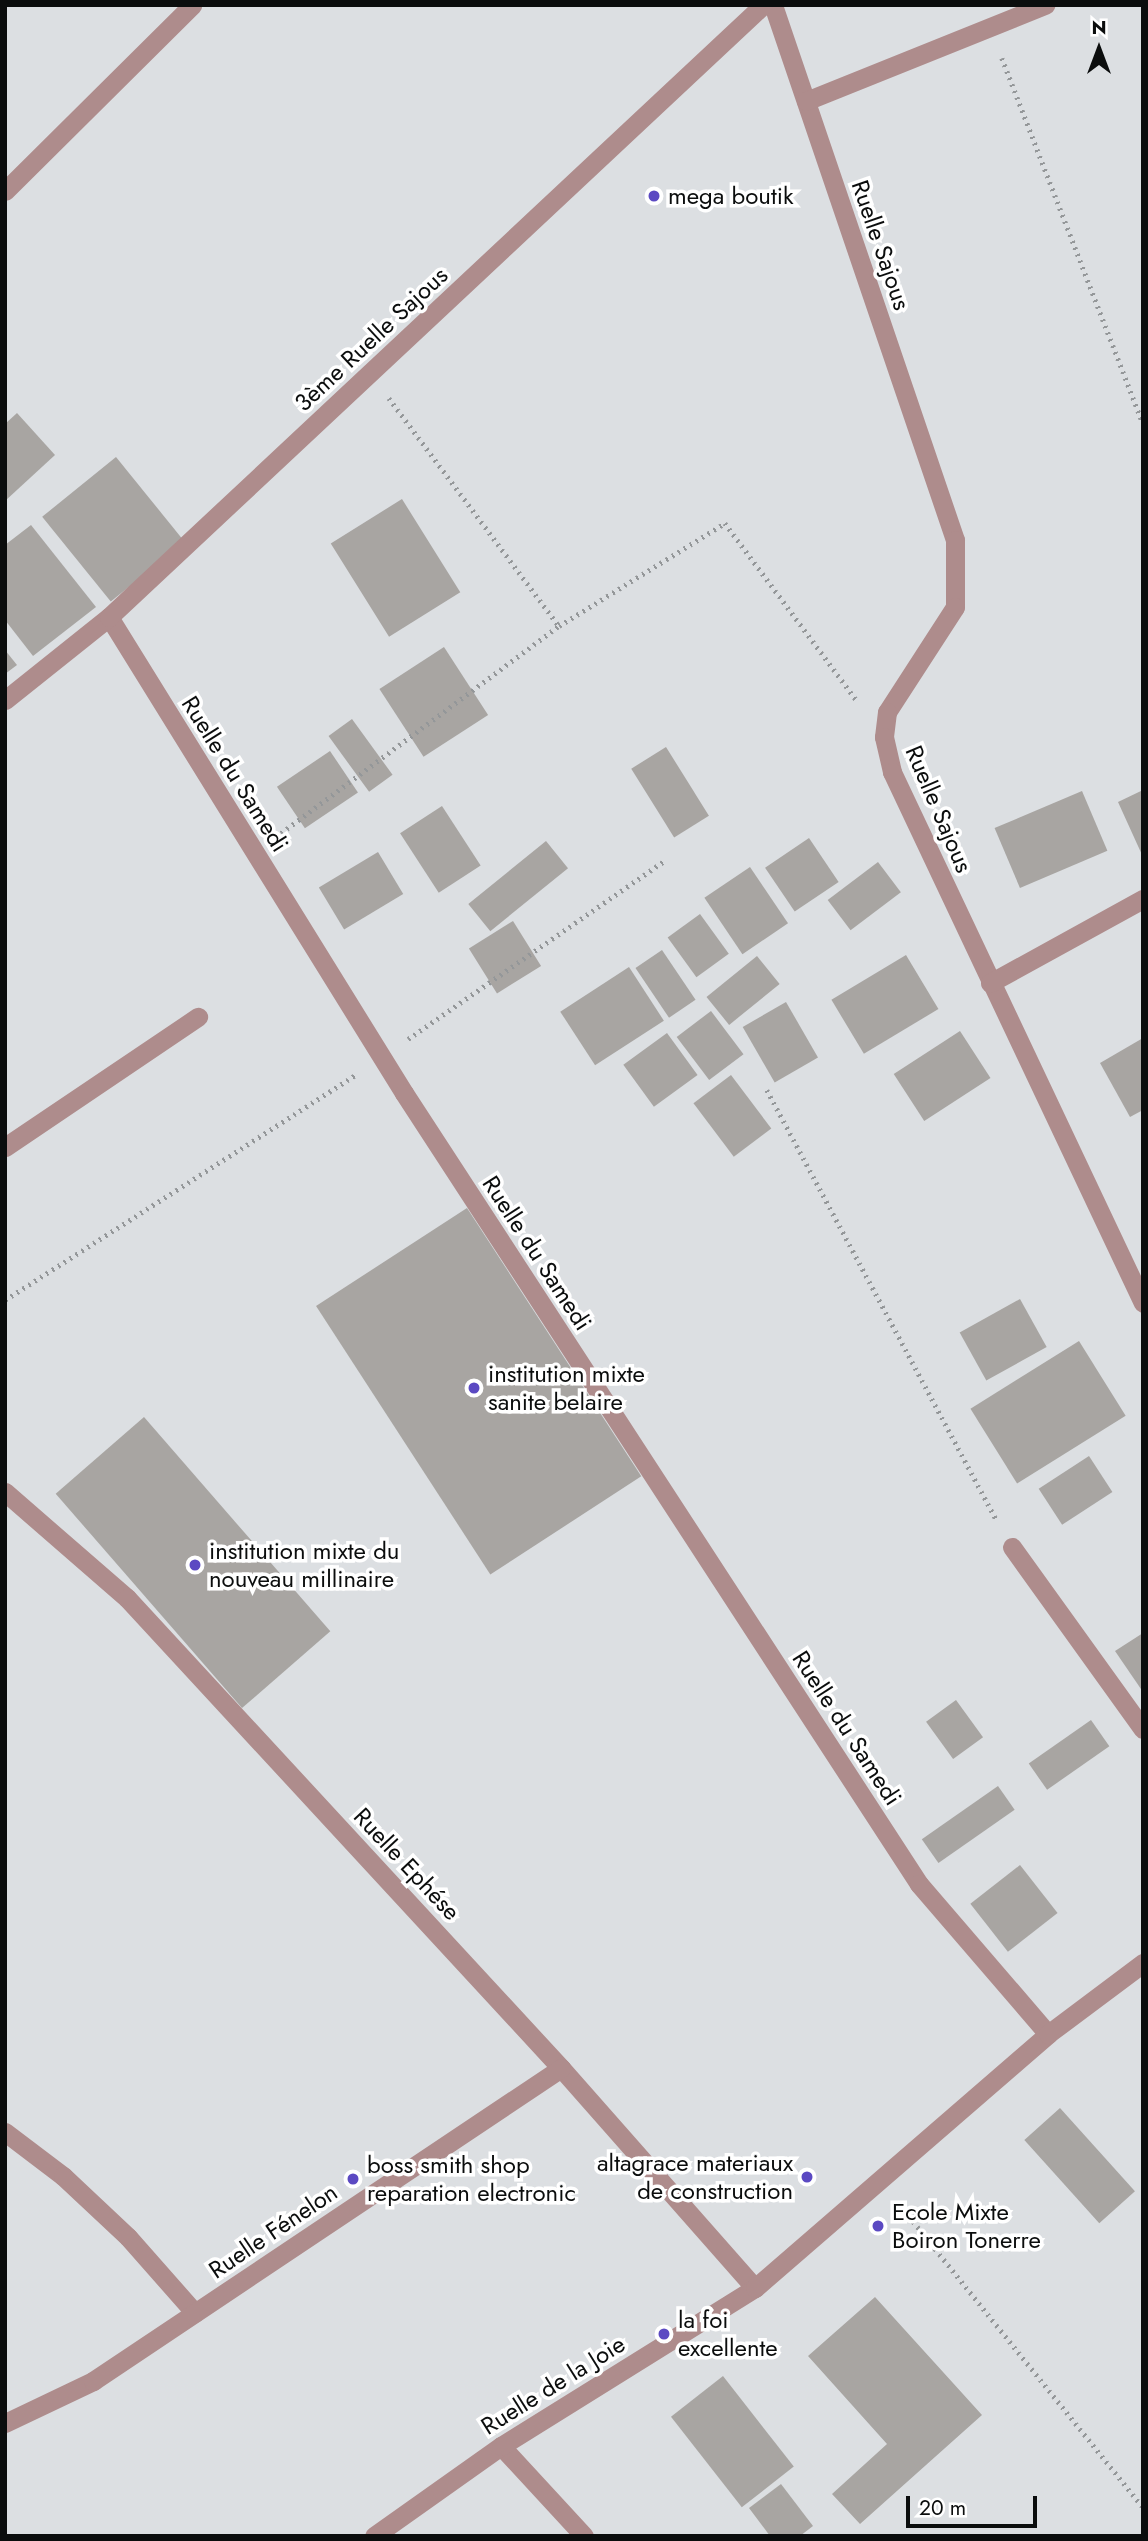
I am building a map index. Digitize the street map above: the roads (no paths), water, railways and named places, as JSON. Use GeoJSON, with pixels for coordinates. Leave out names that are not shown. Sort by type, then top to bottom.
{"type":"FeatureCollection","features":[{"type":"Feature","properties":{"kind":"street"},"geometry":{"type":"LineString","coordinates":[[5,191],[191,5]]}},
{"type":"Feature","properties":{"kind":"street","name":"3ème Ruelle Sajous"},"geometry":{"type":"LineString","coordinates":[[5,700],[109,617],[763,5]]}},
{"type":"Feature","properties":{"kind":"street","name":"Ruelle Sajous"},"geometry":{"type":"LineString","coordinates":[[774,5],[955,540],[955,607],[887,712],[884,737],[892,772],[1143,1303]]}},
{"type":"Feature","properties":{"kind":"street"},"geometry":{"type":"LineString","coordinates":[[806,101],[1045,5]]}},
{"type":"Feature","properties":{"kind":"street","name":"Ruelle du Samedi"},"geometry":{"type":"LineString","coordinates":[[109,617],[382,1057],[919,1884],[1048,2034]]}},
{"type":"Feature","properties":{"kind":"street"},"geometry":{"type":"LineString","coordinates":[[990,984],[1143,899]]}},
{"type":"Feature","properties":{"kind":"street"},"geometry":{"type":"LineString","coordinates":[[5,1147],[198,1017]]}},
{"type":"Feature","properties":{"kind":"street","name":"Ruelle Ephése"},"geometry":{"type":"LineString","coordinates":[[5,1492],[127,1598],[561,2068],[755,2288]]}},
{"type":"Feature","properties":{"kind":"street"},"geometry":{"type":"LineString","coordinates":[[1012,1547],[1143,1729]]}},
{"type":"Feature","properties":{"kind":"street"},"geometry":{"type":"LineString","coordinates":[[1048,2034],[1143,1963]]}},
{"type":"Feature","properties":{"kind":"street","name":"Ruelle de la Joie"},"geometry":{"type":"LineString","coordinates":[[374,2536],[501,2446],[755,2288],[1048,2034]]}},
{"type":"Feature","properties":{"kind":"street","name":"Ruelle Fénelon"},"geometry":{"type":"LineString","coordinates":[[5,2423],[93,2381],[561,2068]]}},
{"type":"Feature","properties":{"kind":"street"},"geometry":{"type":"LineString","coordinates":[[5,2132],[64,2176],[128,2236],[195,2313]]}},
{"type":"Feature","properties":{"kind":"street"},"geometry":{"type":"LineString","coordinates":[[501,2446],[584,2536]]}},
{"type":"Feature","properties":{"kind":"place","name":"mega boutik"},"geometry":{"type":"Point","coordinates":[654,196]}},
{"type":"Feature","properties":{"kind":"place","name":"institution mixte sanite belaire"},"geometry":{"type":"Point","coordinates":[474,1388]}},
{"type":"Feature","properties":{"kind":"place","name":"institution mixte du nouveau millinaire"},"geometry":{"type":"Point","coordinates":[195,1565]}},
{"type":"Feature","properties":{"kind":"place","name":"altagrace materiaux de construction"},"geometry":{"type":"Point","coordinates":[807,2177]}},
{"type":"Feature","properties":{"kind":"place","name":"boss smith shop reparation electronic"},"geometry":{"type":"Point","coordinates":[353,2179]}},
{"type":"Feature","properties":{"kind":"place","name":"Ecole Mixte Boiron Tonerre"},"geometry":{"type":"Point","coordinates":[878,2226]}},
{"type":"Feature","properties":{"kind":"place","name":"la foi excellente"},"geometry":{"type":"Point","coordinates":[664,2334]}}]}
